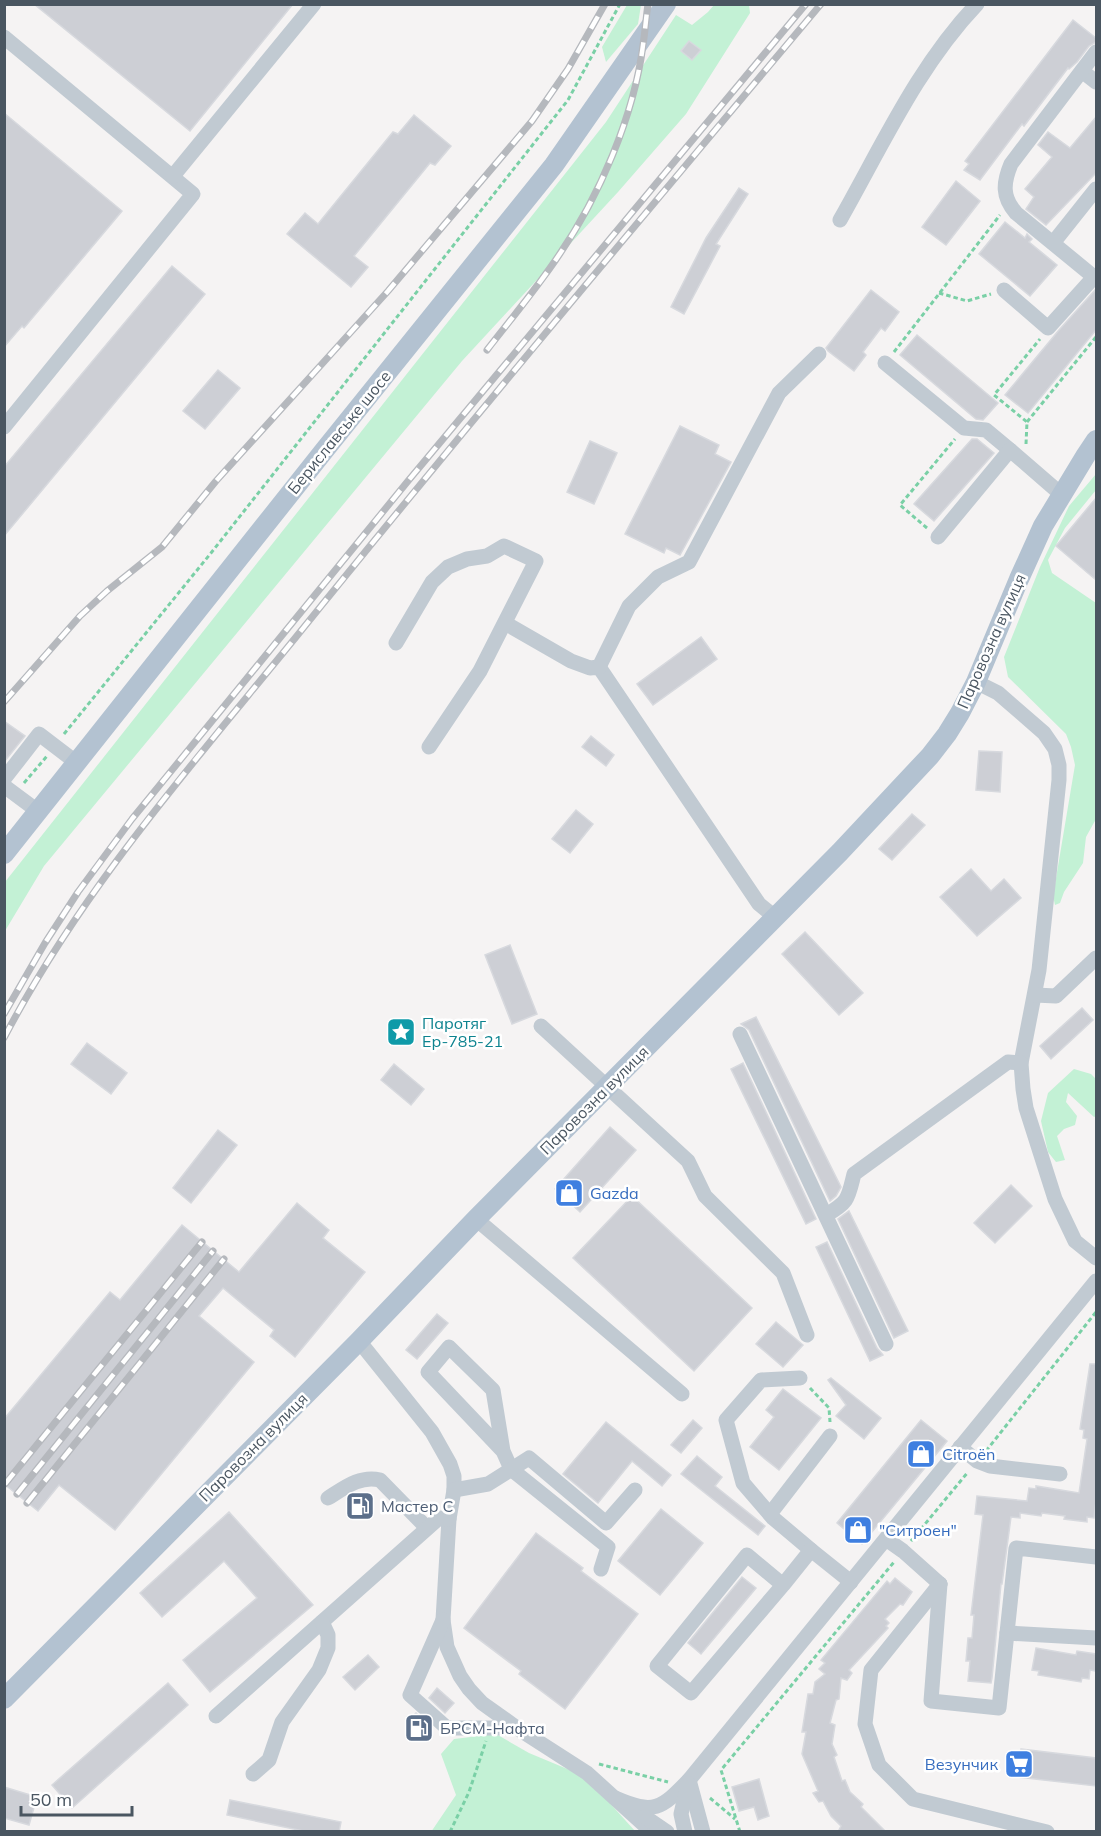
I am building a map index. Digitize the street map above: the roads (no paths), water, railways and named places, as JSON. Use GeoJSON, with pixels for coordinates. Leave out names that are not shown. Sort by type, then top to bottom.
{"type":"FeatureCollection","features":[{"type":"Feature","properties":{"kind":"main road","name":"Бериславське шосе"},"geometry":{"type":"LineString","coordinates":[[4,854],[554,165],[666,4]]}},
{"type":"Feature","properties":{"kind":"main road","name":"Паровозна вулиця"},"geometry":{"type":"LineString","coordinates":[[4,1699],[840,852],[930,756],[947,734],[976,682],[1043,526],[1096,440]]}},
{"type":"Feature","properties":{"kind":"street"},"geometry":{"type":"LineString","coordinates":[[172,176],[314,4]]}},
{"type":"Feature","properties":{"kind":"street"},"geometry":{"type":"LineString","coordinates":[[840,220],[919,77],[977,4]]}},
{"type":"Feature","properties":{"kind":"street"},"geometry":{"type":"LineString","coordinates":[[4,37],[193,194],[4,427]]}},
{"type":"Feature","properties":{"kind":"street"},"geometry":{"type":"LineString","coordinates":[[1004,291],[1048,328],[1095,278],[1016,213],[1008,204],[1005,193],[1007,174],[1011,164],[1096,52]]}},
{"type":"Feature","properties":{"kind":"street"},"geometry":{"type":"LineString","coordinates":[[1082,71],[1096,82]]}},
{"type":"Feature","properties":{"kind":"street"},"geometry":{"type":"LineString","coordinates":[[1053,243],[1096,189]]}},
{"type":"Feature","properties":{"kind":"street"},"geometry":{"type":"LineString","coordinates":[[600,667],[629,606],[658,577],[689,562],[778,393],[819,354]]}},
{"type":"Feature","properties":{"kind":"street"},"geometry":{"type":"LineString","coordinates":[[885,363],[964,428],[986,430],[1062,495]]}},
{"type":"Feature","properties":{"kind":"street"},"geometry":{"type":"LineString","coordinates":[[938,537],[1015,454]]}},
{"type":"Feature","properties":{"kind":"street"},"geometry":{"type":"LineString","coordinates":[[396,643],[432,582],[448,567],[467,559],[487,556],[504,546],[536,561],[480,671],[429,747]]}},
{"type":"Feature","properties":{"kind":"street"},"geometry":{"type":"LineString","coordinates":[[505,623],[571,661],[590,668],[600,667]]}},
{"type":"Feature","properties":{"kind":"street"},"geometry":{"type":"LineString","coordinates":[[600,667],[759,904],[775,917]]}},
{"type":"Feature","properties":{"kind":"street"},"geometry":{"type":"LineString","coordinates":[[976,682],[998,693],[1044,733],[1055,749],[1059,765],[1039,970],[1022,1063],[1023,1089],[1026,1108],[1055,1199],[1075,1241],[1096,1258]]}},
{"type":"Feature","properties":{"kind":"street"},"geometry":{"type":"LineString","coordinates":[[4,779],[39,734],[77,763]]}},
{"type":"Feature","properties":{"kind":"street"},"geometry":{"type":"LineString","coordinates":[[10,790],[39,812]]}},
{"type":"Feature","properties":{"kind":"street"},"geometry":{"type":"LineString","coordinates":[[1035,995],[1056,996],[1096,958]]}},
{"type":"Feature","properties":{"kind":"street"},"geometry":{"type":"LineString","coordinates":[[541,1026],[688,1161],[705,1196],[783,1273],[807,1335]]}},
{"type":"Feature","properties":{"kind":"street"},"geometry":{"type":"LineString","coordinates":[[740,1034],[886,1344]]}},
{"type":"Feature","properties":{"kind":"street"},"geometry":{"type":"LineString","coordinates":[[826,1215],[843,1205],[854,1174],[1008,1062],[1022,1063]]}},
{"type":"Feature","properties":{"kind":"street"},"geometry":{"type":"LineString","coordinates":[[476,1219],[682,1394]]}},
{"type":"Feature","properties":{"kind":"street"},"geometry":{"type":"LineString","coordinates":[[615,1798],[635,1806],[651,1807],[670,1800],[689,1780],[960,1448],[1095,1287]]}},
{"type":"Feature","properties":{"kind":"street"},"geometry":{"type":"LineString","coordinates":[[359,1341],[432,1432],[454,1476],[443,1620],[447,1647],[460,1676],[482,1703],[587,1773],[652,1832]]}},
{"type":"Feature","properties":{"kind":"street"},"geometry":{"type":"LineString","coordinates":[[503,1450],[428,1372],[449,1347],[493,1390],[503,1450],[512,1469],[608,1547],[600,1569]]}},
{"type":"Feature","properties":{"kind":"street"},"geometry":{"type":"LineString","coordinates":[[800,1378],[761,1380],[726,1420],[743,1483],[770,1514],[810,1550],[851,1582]]}},
{"type":"Feature","properties":{"kind":"street"},"geometry":{"type":"LineString","coordinates":[[770,1514],[830,1436]]}},
{"type":"Feature","properties":{"kind":"street"},"geometry":{"type":"LineString","coordinates":[[960,1448],[977,1461],[990,1466],[1060,1474]]}},
{"type":"Feature","properties":{"kind":"street"},"geometry":{"type":"LineString","coordinates":[[454,1490],[488,1484],[529,1458],[606,1523],[635,1490]]}},
{"type":"Feature","properties":{"kind":"street"},"geometry":{"type":"LineString","coordinates":[[328,1498],[362,1479],[380,1480],[427,1528]]}},
{"type":"Feature","properties":{"kind":"street"},"geometry":{"type":"LineString","coordinates":[[216,1716],[427,1528],[439,1518],[449,1519]]}},
{"type":"Feature","properties":{"kind":"street"},"geometry":{"type":"LineString","coordinates":[[886,1539],[940,1584]]}},
{"type":"Feature","properties":{"kind":"street"},"geometry":{"type":"LineString","coordinates":[[940,1584],[931,1701],[999,1708],[1017,1548],[1096,1557]]}},
{"type":"Feature","properties":{"kind":"street"},"geometry":{"type":"LineString","coordinates":[[783,1585],[747,1555],[657,1666],[691,1694],[783,1585],[810,1550]]}},
{"type":"Feature","properties":{"kind":"street"},"geometry":{"type":"LineString","coordinates":[[940,1584],[871,1670],[865,1724],[879,1765],[913,1799],[1042,1831]]}},
{"type":"Feature","properties":{"kind":"street"},"geometry":{"type":"LineString","coordinates":[[443,1620],[410,1695],[447,1728],[517,1728]]}},
{"type":"Feature","properties":{"kind":"street"},"geometry":{"type":"LineString","coordinates":[[254,1774],[269,1760],[282,1722],[319,1670],[327,1648],[328,1635],[322,1622]]}},
{"type":"Feature","properties":{"kind":"street"},"geometry":{"type":"LineString","coordinates":[[1007,1633],[1096,1638]]}},
{"type":"Feature","properties":{"kind":"street"},"geometry":{"type":"LineString","coordinates":[[685,1832],[681,1814],[689,1780]]}},
{"type":"Feature","properties":{"kind":"street"},"geometry":{"type":"LineString","coordinates":[[689,1780],[703,1832]]}},
{"type":"Feature","properties":{"kind":"street"},"geometry":{"type":"LineString","coordinates":[[615,1798],[668,1832]]}},
{"type":"Feature","properties":{"kind":"railway"},"geometry":{"type":"LineString","coordinates":[[4,702],[80,616],[162,547],[216,481],[388,291],[532,121],[568,69],[605,4]]}},
{"type":"Feature","properties":{"kind":"railway"},"geometry":{"type":"LineString","coordinates":[[487,350],[559,255],[601,182],[632,100],[644,40],[648,4]]}},
{"type":"Feature","properties":{"kind":"railway"},"geometry":{"type":"LineString","coordinates":[[4,1014],[78,892],[132,819],[408,481],[806,4]]}},
{"type":"Feature","properties":{"kind":"railway"},"geometry":{"type":"LineString","coordinates":[[4,1038],[67,931],[178,781],[491,398],[821,4]]}},
{"type":"Feature","properties":{"kind":"railway"},"geometry":{"type":"LineString","coordinates":[[5,1484],[202,1242]]}},
{"type":"Feature","properties":{"kind":"railway"},"geometry":{"type":"LineString","coordinates":[[17,1494],[213,1251]]}},
{"type":"Feature","properties":{"kind":"railway"},"geometry":{"type":"LineString","coordinates":[[27,1503],[224,1259]]}},
{"type":"Feature","properties":{"kind":"place","name":"Паротяг Ер-785-21"},"geometry":{"type":"Point","coordinates":[401,1032]}},
{"type":"Feature","properties":{"kind":"place","name":"Gazda"},"geometry":{"type":"Point","coordinates":[569,1193]}},
{"type":"Feature","properties":{"kind":"place","name":"Citroën"},"geometry":{"type":"Point","coordinates":[921,1454]}},
{"type":"Feature","properties":{"kind":"place","name":"Мастер С"},"geometry":{"type":"Point","coordinates":[360,1506]}},
{"type":"Feature","properties":{"kind":"place","name":"\"Ситроен\""},"geometry":{"type":"Point","coordinates":[858,1530]}},
{"type":"Feature","properties":{"kind":"place","name":"БРСМ-Нафта"},"geometry":{"type":"Point","coordinates":[419,1728]}},
{"type":"Feature","properties":{"kind":"place","name":"Везунчик"},"geometry":{"type":"Point","coordinates":[1019,1764]}}]}
